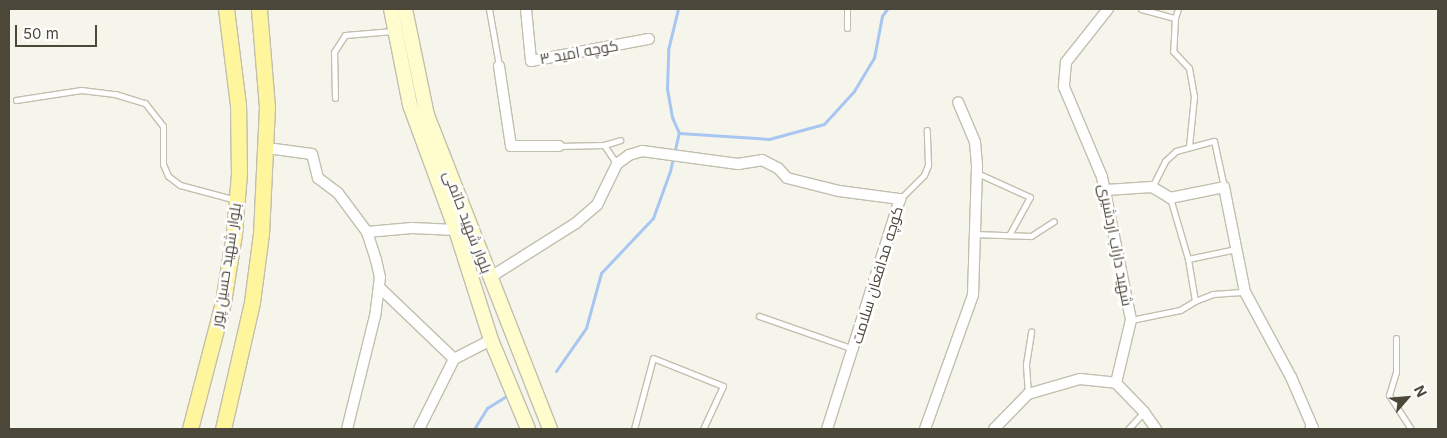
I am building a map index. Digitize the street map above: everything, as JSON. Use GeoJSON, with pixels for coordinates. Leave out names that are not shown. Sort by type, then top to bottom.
{"type":"FeatureCollection","features":[{"type":"Feature","properties":{"kind":"main road","name":"بلوار شهيد حسین پور"},"geometry":{"type":"LineString","coordinates":[[190,429],[223,302],[236,200],[238,105],[226,9]]}},
{"type":"Feature","properties":{"kind":"main road","name":"بلوار شهيد حسین پور"},"geometry":{"type":"LineString","coordinates":[[223,429],[252,302],[262,234],[267,148],[267,107],[259,9]]}},
{"type":"Feature","properties":{"kind":"main road","name":"بلوار شهید حاتمی"},"geometry":{"type":"LineString","coordinates":[[390,9],[393,31],[410,104],[456,230],[491,340],[528,429]]}},
{"type":"Feature","properties":{"kind":"main road","name":"بلوار شهید حاتمی"},"geometry":{"type":"LineString","coordinates":[[405,9],[427,115],[489,278],[550,429]]}},
{"type":"Feature","properties":{"kind":"street","name":"کوچه امید ۳"},"geometry":{"type":"LineString","coordinates":[[526,9],[531,61],[649,39]]}},
{"type":"Feature","properties":{"kind":"street","name":"شهید داراب اردشیری"},"geometry":{"type":"LineString","coordinates":[[1108,9],[1066,62],[1064,87],[1106,190],[1131,320],[1116,383]]}},
{"type":"Feature","properties":{"kind":"street"},"geometry":{"type":"LineString","coordinates":[[499,66],[511,146],[559,146]]}},
{"type":"Feature","properties":{"kind":"street"},"geometry":{"type":"LineString","coordinates":[[925,429],[973,295],[977,172],[975,142],[958,102]]}},
{"type":"Feature","properties":{"kind":"street"},"geometry":{"type":"LineString","coordinates":[[267,148],[312,154],[318,178],[338,193],[367,232],[380,278],[379,288],[347,429]]}},
{"type":"Feature","properties":{"kind":"street","name":"کوچه مدافعان سلامت"},"geometry":{"type":"LineString","coordinates":[[617,164],[629,155],[642,151],[679,154],[738,164],[762,160],[778,168],[787,178],[839,191],[900,199],[854,349],[827,429]]}},
{"type":"Feature","properties":{"kind":"street"},"geometry":{"type":"LineString","coordinates":[[489,278],[576,222],[597,205],[617,164]]}},
{"type":"Feature","properties":{"kind":"street"},"geometry":{"type":"LineString","coordinates":[[1106,190],[1152,187],[1170,198],[1224,187],[1245,292],[1291,377],[1313,428],[1310,429]]}},
{"type":"Feature","properties":{"kind":"street"},"geometry":{"type":"LineString","coordinates":[[367,232],[412,228],[456,230]]}},
{"type":"Feature","properties":{"kind":"street"},"geometry":{"type":"LineString","coordinates":[[379,288],[454,359]]}},
{"type":"Feature","properties":{"kind":"street"},"geometry":{"type":"LineString","coordinates":[[419,429],[454,359],[491,340]]}},
{"type":"Feature","properties":{"kind":"street"},"geometry":{"type":"LineString","coordinates":[[994,429],[1028,394],[1080,379],[1116,383],[1144,412],[1156,429]]}},
{"type":"Feature","properties":{"kind":"lane"},"geometry":{"type":"LineString","coordinates":[[489,9],[499,66]]}},
{"type":"Feature","properties":{"kind":"lane"},"geometry":{"type":"LineString","coordinates":[[847,9],[847,28]]}},
{"type":"Feature","properties":{"kind":"lane"},"geometry":{"type":"LineString","coordinates":[[1141,9],[1175,18]]}},
{"type":"Feature","properties":{"kind":"lane"},"geometry":{"type":"LineString","coordinates":[[1178,9],[1175,18],[1173,52],[1189,68],[1194,96],[1189,146]]}},
{"type":"Feature","properties":{"kind":"lane"},"geometry":{"type":"LineString","coordinates":[[335,98],[334,52],[344,35],[393,31]]}},
{"type":"Feature","properties":{"kind":"lane"},"geometry":{"type":"LineString","coordinates":[[16,100],[81,90],[115,94],[146,103],[163,126],[163,164],[168,176],[180,185],[236,200]]}},
{"type":"Feature","properties":{"kind":"lane"},"geometry":{"type":"LineString","coordinates":[[900,199],[924,175],[928,165],[927,130]]}},
{"type":"Feature","properties":{"kind":"lane"},"geometry":{"type":"LineString","coordinates":[[559,146],[604,145],[620,140]]}},
{"type":"Feature","properties":{"kind":"lane"},"geometry":{"type":"LineString","coordinates":[[1152,187],[1164,161],[1176,151],[1189,146],[1214,141],[1224,187]]}},
{"type":"Feature","properties":{"kind":"lane"},"geometry":{"type":"LineString","coordinates":[[604,145],[617,164]]}},
{"type":"Feature","properties":{"kind":"lane"},"geometry":{"type":"LineString","coordinates":[[977,172],[1030,197],[1009,235]]}},
{"type":"Feature","properties":{"kind":"lane"},"geometry":{"type":"LineString","coordinates":[[1170,198],[1188,259],[1195,301]]}},
{"type":"Feature","properties":{"kind":"lane"},"geometry":{"type":"LineString","coordinates":[[974,234],[1031,236],[1054,221]]}},
{"type":"Feature","properties":{"kind":"lane"},"geometry":{"type":"LineString","coordinates":[[1188,259],[1236,249]]}},
{"type":"Feature","properties":{"kind":"lane"},"geometry":{"type":"LineString","coordinates":[[1131,320],[1180,310],[1195,301],[1214,294],[1245,292]]}},
{"type":"Feature","properties":{"kind":"lane"},"geometry":{"type":"LineString","coordinates":[[759,316],[854,349]]}},
{"type":"Feature","properties":{"kind":"lane"},"geometry":{"type":"LineString","coordinates":[[1028,394],[1026,364],[1031,331]]}},
{"type":"Feature","properties":{"kind":"lane"},"geometry":{"type":"LineString","coordinates":[[1396,338],[1396,372],[1389,395],[1411,429]]}},
{"type":"Feature","properties":{"kind":"lane"},"geometry":{"type":"LineString","coordinates":[[634,429],[653,358],[723,386],[703,429]]}},
{"type":"Feature","properties":{"kind":"lane"},"geometry":{"type":"LineString","coordinates":[[1128,429],[1144,412]]}},
{"type":"Feature","properties":{"kind":"waterway"},"geometry":{"type":"LineString","coordinates":[[556,371],[586,328],[601,273],[653,218],[670,171],[679,133],[672,117],[667,88],[668,50],[678,9]]}},
{"type":"Feature","properties":{"kind":"waterway"},"geometry":{"type":"LineString","coordinates":[[679,133],[769,139],[824,124],[854,91],[874,58],[882,16],[887,9]]}},
{"type":"Feature","properties":{"kind":"waterway"},"geometry":{"type":"LineString","coordinates":[[474,429],[487,408],[509,394]]}}]}
